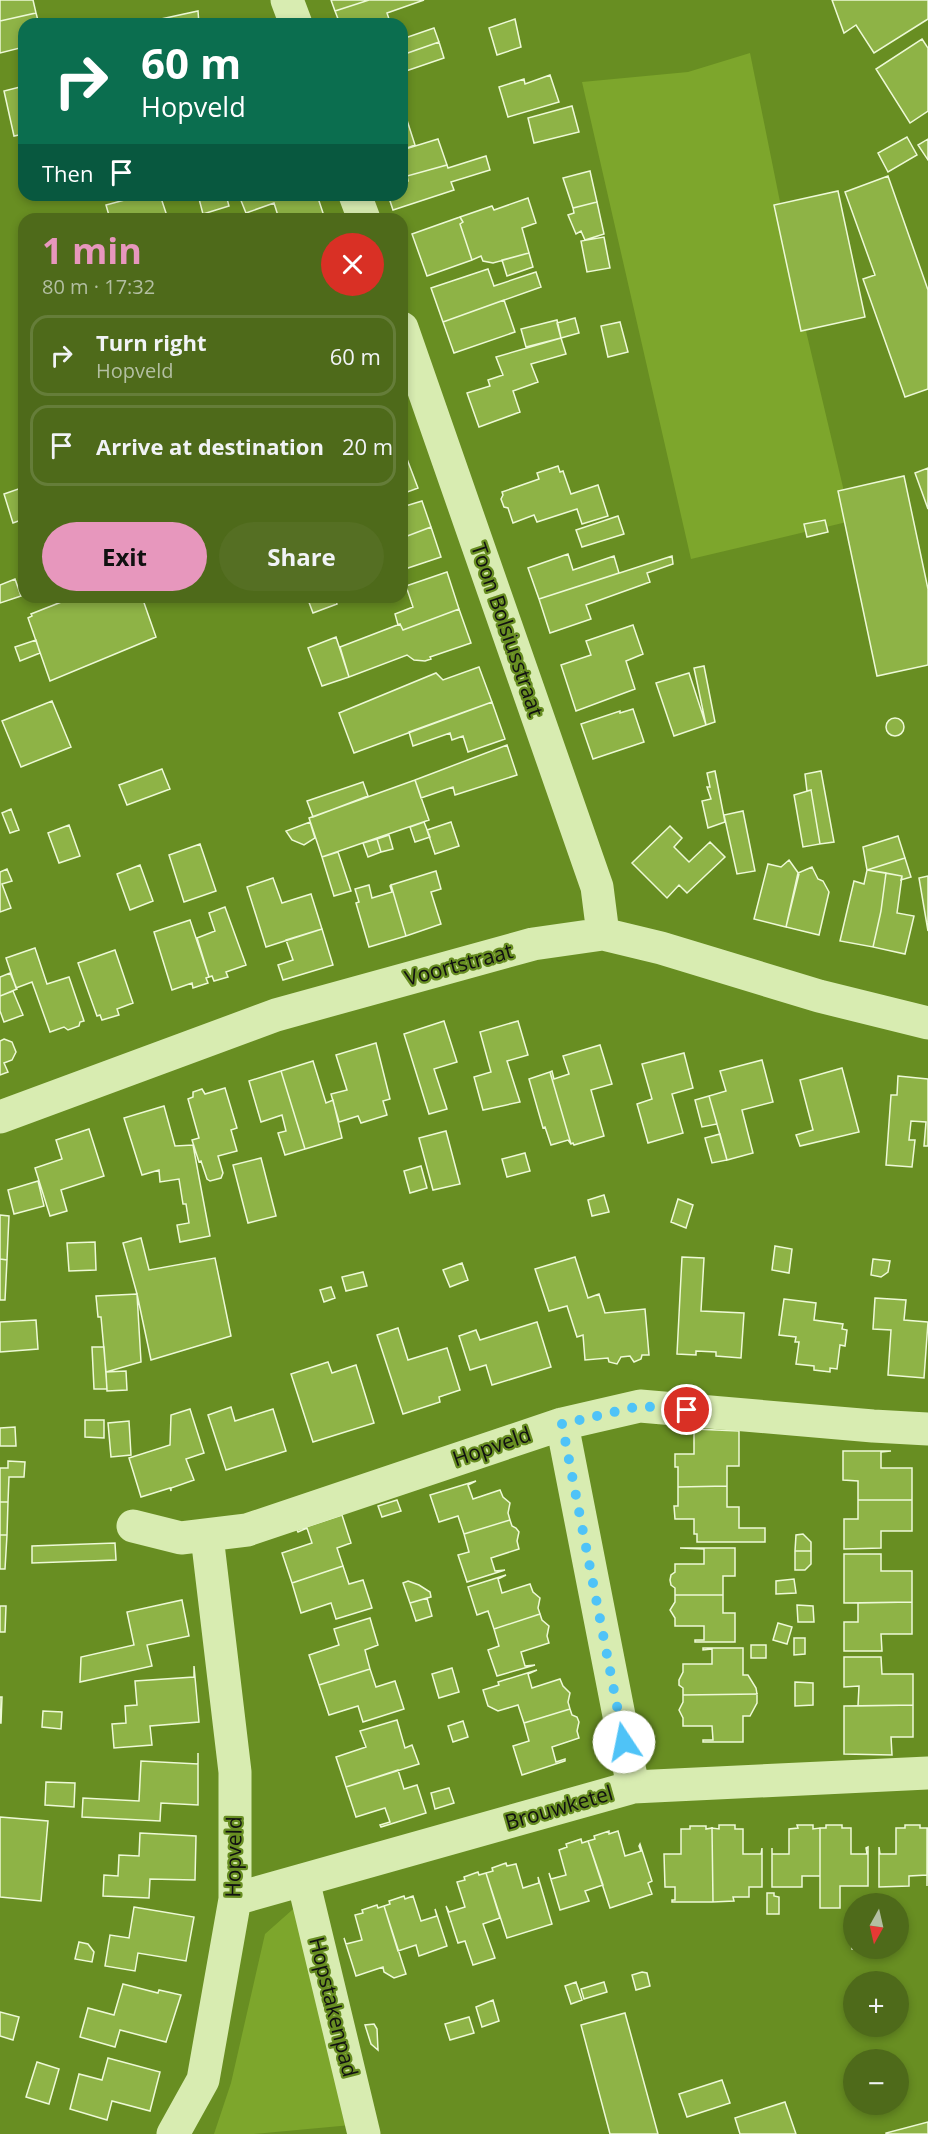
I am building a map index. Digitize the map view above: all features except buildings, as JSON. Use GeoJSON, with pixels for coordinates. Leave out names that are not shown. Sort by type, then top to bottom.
{"type":"FeatureCollection","features":[{"type":"Feature","properties":{"kind":"street"},"geometry":{"type":"LineString","coordinates":[[287,0],[294,18]]}},
{"type":"Feature","properties":{"kind":"street","name":"Toon Bolsiusstraat"},"geometry":{"type":"LineString","coordinates":[[408,345],[597,887],[603,934]]}},
{"type":"Feature","properties":{"kind":"street","name":"Voortstraat"},"geometry":{"type":"LineString","coordinates":[[0,1117],[276,1015],[533,944],[603,934],[661,948],[819,996],[928,1023]]}},
{"type":"Feature","properties":{"kind":"street","name":"Hopveld"},"geometry":{"type":"LineString","coordinates":[[133,1526],[181,1538],[248,1530],[562,1424],[640,1406],[928,1429]]}},
{"type":"Feature","properties":{"kind":"street"},"geometry":{"type":"LineString","coordinates":[[562,1424],[633,1787]]}},
{"type":"Feature","properties":{"kind":"street","name":"Hopveld"},"geometry":{"type":"LineString","coordinates":[[173,2134],[203,2080],[235,1899],[235,1772],[207,1536]]}},
{"type":"Feature","properties":{"kind":"street","name":"Brouwketel"},"geometry":{"type":"LineString","coordinates":[[235,1899],[633,1787],[928,1773]]}},
{"type":"Feature","properties":{"kind":"street","name":"Hopstakenpad"},"geometry":{"type":"LineString","coordinates":[[303,1880],[364,2134]]}},
{"type":"Feature","properties":{"kind":"green space"},"geometry":{"type":"Polygon","coordinates":[[[750,53],[806,331],[851,521],[691,559],[582,82],[688,72],[750,53]]]}},
{"type":"Feature","properties":{"kind":"green space"},"geometry":{"type":"Polygon","coordinates":[[[300,1903],[362,2124],[254,2134],[214,2134],[231,2083],[265,1934],[300,1903]]]}},
{"type":"Feature","properties":{"kind":"route"},"geometry":{"type":"LineString","coordinates":[[624,1742],[562,1424],[640,1406],[687,1410]]}}]}
